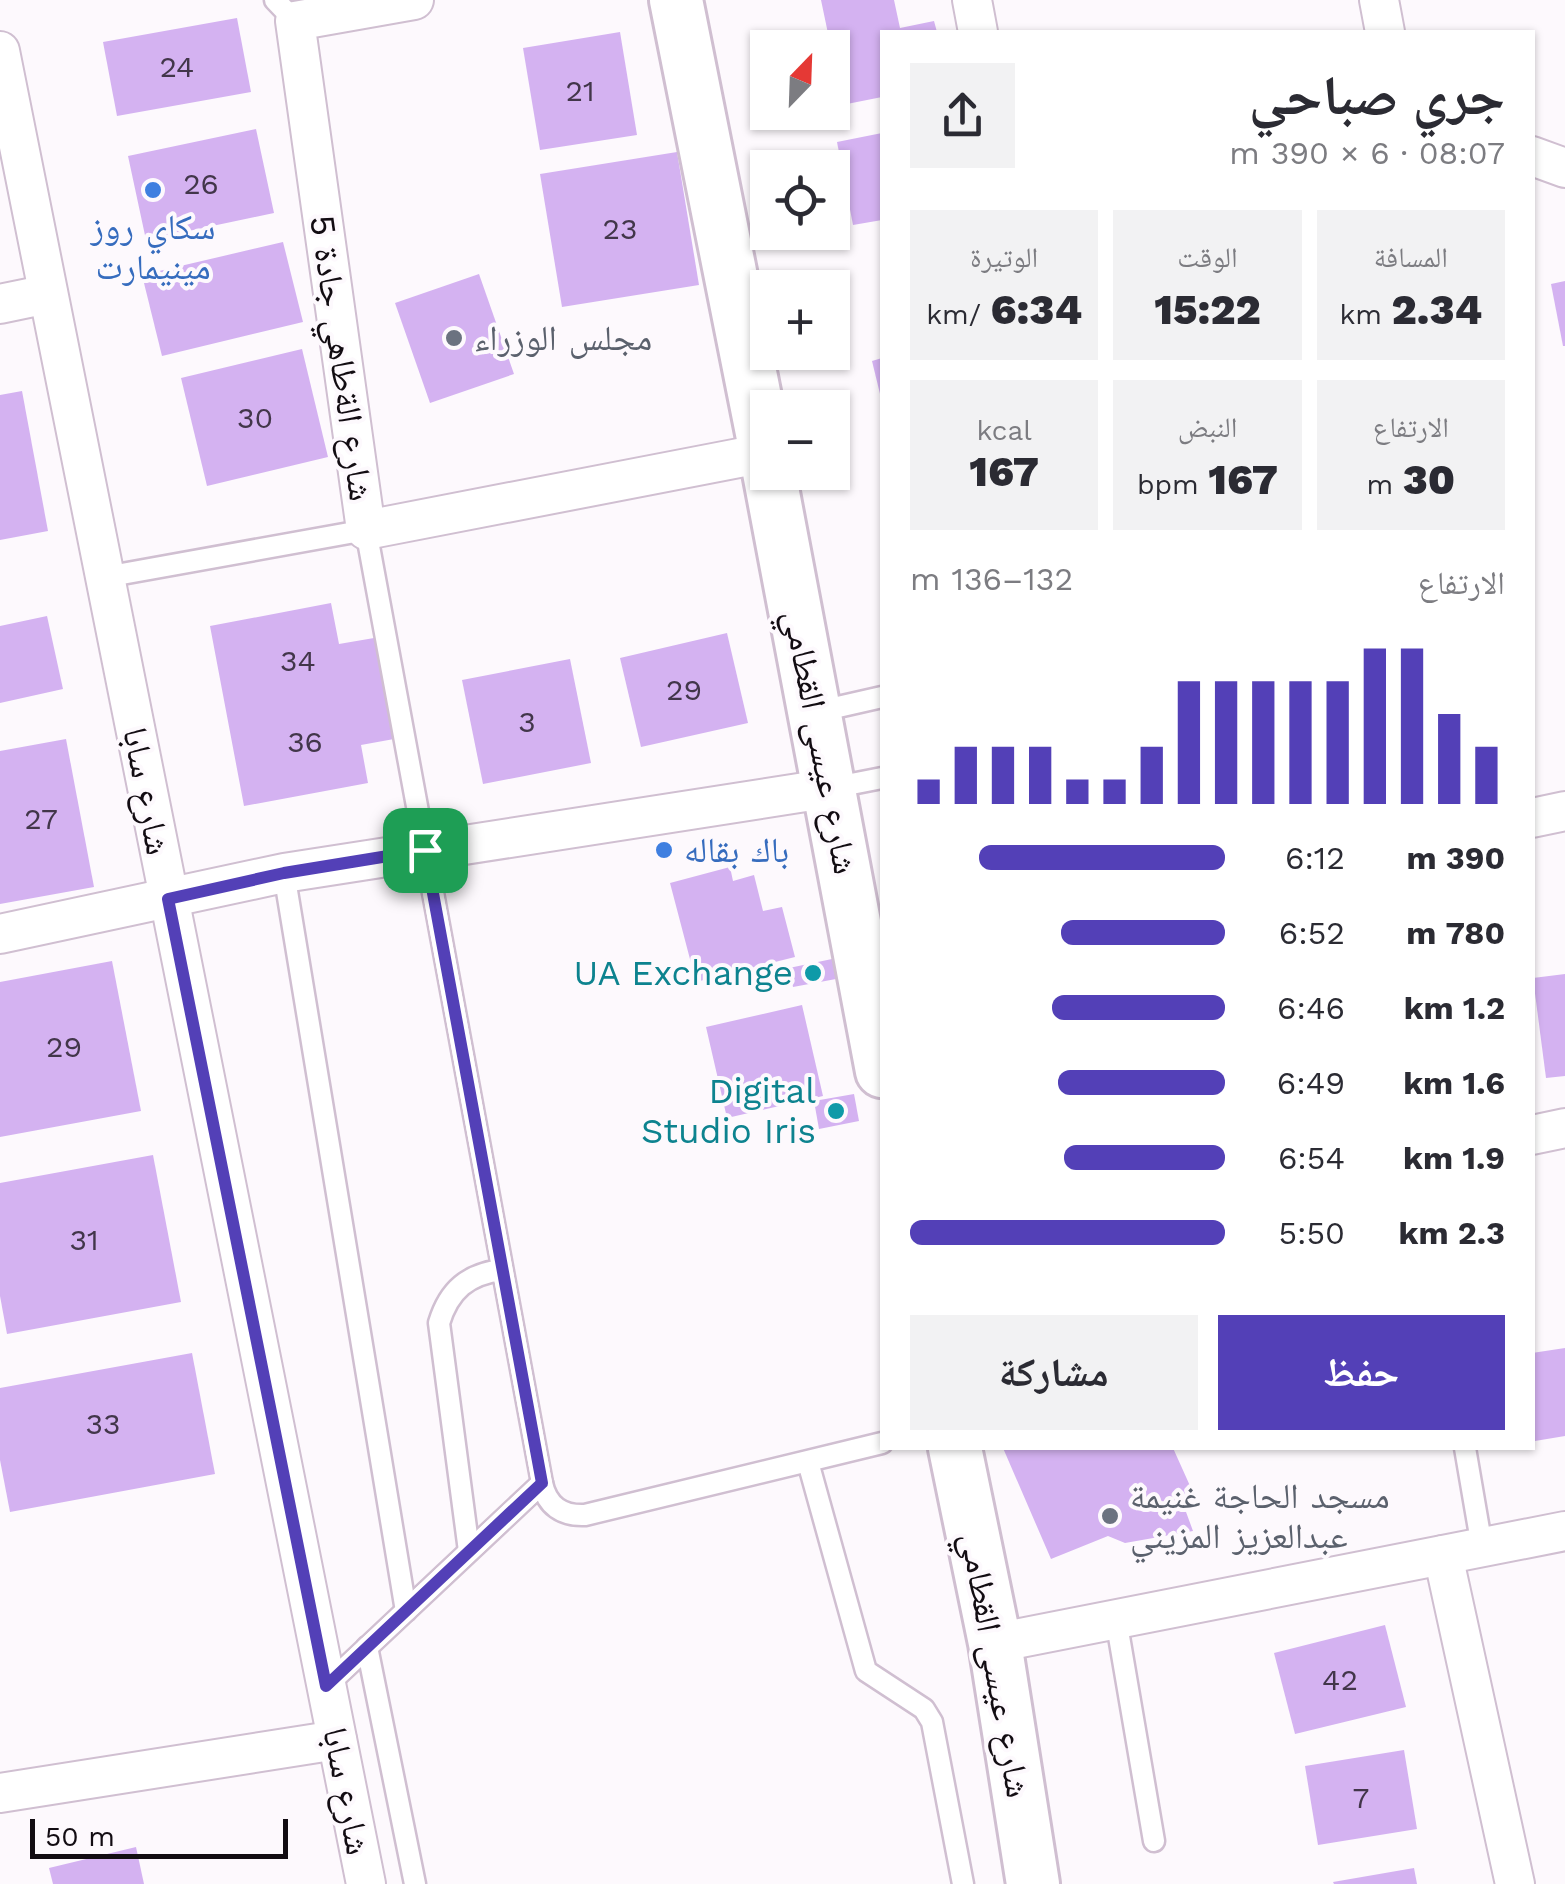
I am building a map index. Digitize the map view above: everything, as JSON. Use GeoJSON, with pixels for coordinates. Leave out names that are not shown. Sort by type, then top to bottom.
{"type":"FeatureCollection","features":[{"type":"Feature","properties":{"kind":"street","name":"شارع الةطاهي جادة 5"},"geometry":{"type":"LineString","coordinates":[[414,0],[285,10],[366,530],[750,466]]}},
{"type":"Feature","properties":{"kind":"street","name":"شارع عيسى القطامي"},"geometry":{"type":"LineString","coordinates":[[676,0],[753,390]]}},
{"type":"Feature","properties":{"kind":"street"},"geometry":{"type":"LineString","coordinates":[[972,0],[978,30]]}},
{"type":"Feature","properties":{"kind":"street"},"geometry":{"type":"LineString","coordinates":[[1379,0],[1385,30]]}},
{"type":"Feature","properties":{"kind":"street","name":"شارع سابا"},"geometry":{"type":"LineString","coordinates":[[0,51],[366,1884]]}},
{"type":"Feature","properties":{"kind":"street"},"geometry":{"type":"LineString","coordinates":[[1535,157],[1565,168]]}},
{"type":"Feature","properties":{"kind":"street"},"geometry":{"type":"LineString","coordinates":[[0,304],[48,294]]}},
{"type":"Feature","properties":{"kind":"street","name":"شارع عيسى القطامي"},"geometry":{"type":"LineString","coordinates":[[772,490],[880,1060]]}},
{"type":"Feature","properties":{"kind":"street"},"geometry":{"type":"LineString","coordinates":[[0,934],[284,873],[831,788]]}},
{"type":"Feature","properties":{"kind":"street"},"geometry":{"type":"LineString","coordinates":[[1535,817],[1565,810]]}},
{"type":"Feature","properties":{"kind":"street"},"geometry":{"type":"LineString","coordinates":[[1535,1134],[1565,1128]]}},
{"type":"Feature","properties":{"kind":"street","name":"شارع عيسى القطامي"},"geometry":{"type":"LineString","coordinates":[[955,1450],[994,1643],[1033,1884]]}},
{"type":"Feature","properties":{"kind":"street"},"geometry":{"type":"LineString","coordinates":[[994,1643],[1565,1531]]}},
{"type":"Feature","properties":{"kind":"street"},"geometry":{"type":"LineString","coordinates":[[1443,1555],[1516,1884]]}},
{"type":"Feature","properties":{"kind":"street"},"geometry":{"type":"LineString","coordinates":[[0,1793],[337,1740]]}},
{"type":"Feature","properties":{"kind":"lane"},"geometry":{"type":"LineString","coordinates":[[104,577],[366,530],[542,1483],[550,1504],[559,1510],[585,1515],[880,1444]]}},
{"type":"Feature","properties":{"kind":"lane"},"geometry":{"type":"LineString","coordinates":[[816,712],[880,696]]}},
{"type":"Feature","properties":{"kind":"lane"},"geometry":{"type":"LineString","coordinates":[[831,788],[880,778]]}},
{"type":"Feature","properties":{"kind":"lane"},"geometry":{"type":"LineString","coordinates":[[284,873],[406,1611]]}},
{"type":"Feature","properties":{"kind":"lane"},"geometry":{"type":"LineString","coordinates":[[469,1551],[439,1323],[444,1306],[468,1279],[502,1270]]}},
{"type":"Feature","properties":{"kind":"lane"},"geometry":{"type":"LineString","coordinates":[[1464,1450],[1482,1547]]}},
{"type":"Feature","properties":{"kind":"lane"},"geometry":{"type":"LineString","coordinates":[[808,1462],[866,1671],[924,1710],[932,1722],[963,1884]]}},
{"type":"Feature","properties":{"kind":"lane"},"geometry":{"type":"LineString","coordinates":[[326,1686],[542,1483]]}},
{"type":"Feature","properties":{"kind":"lane"},"geometry":{"type":"LineString","coordinates":[[1116,1619],[1154,1841]]}},
{"type":"Feature","properties":{"kind":"lane"},"geometry":{"type":"LineString","coordinates":[[367,1647],[415,1884]]}},
{"type":"Feature","properties":{"kind":"building"},"geometry":{"type":"Polygon","coordinates":[[[821,0],[894,0],[900,28],[934,21],[936,30],[880,30],[880,97],[850,103],[850,30],[827,30],[821,0]]]}},
{"type":"Feature","properties":{"kind":"building"},"geometry":{"type":"Polygon","coordinates":[[[237,18],[251,92],[117,116],[103,42],[237,18]]]}},
{"type":"Feature","properties":{"kind":"building"},"geometry":{"type":"Polygon","coordinates":[[[620,32],[637,135],[540,150],[523,48],[620,32]]]}},
{"type":"Feature","properties":{"kind":"building"},"geometry":{"type":"Polygon","coordinates":[[[256,129],[274,213],[146,240],[128,156],[256,129]]]}},
{"type":"Feature","properties":{"kind":"building"},"geometry":{"type":"Polygon","coordinates":[[[880,133],[880,220],[853,225],[850,150],[839,150],[837,142],[880,133]]]}},
{"type":"Feature","properties":{"kind":"building"},"geometry":{"type":"Polygon","coordinates":[[[677,152],[699,285],[562,307],[540,174],[677,152]]]}},
{"type":"Feature","properties":{"kind":"building"},"geometry":{"type":"Polygon","coordinates":[[[283,242],[303,322],[162,356],[142,275],[283,242]]]}},
{"type":"Feature","properties":{"kind":"building","name":"مجلس الوزراء"},"geometry":{"type":"Polygon","coordinates":[[[479,274],[514,374],[430,403],[395,303],[479,274]]]}},
{"type":"Feature","properties":{"kind":"building"},"geometry":{"type":"Polygon","coordinates":[[[1565,281],[1565,346],[1563,346],[1551,284],[1565,281]]]}},
{"type":"Feature","properties":{"kind":"building"},"geometry":{"type":"Polygon","coordinates":[[[302,349],[328,457],[207,486],[181,378],[302,349]]]}},
{"type":"Feature","properties":{"kind":"building"},"geometry":{"type":"Polygon","coordinates":[[[880,359],[880,394],[872,361],[880,359]]]}},
{"type":"Feature","properties":{"kind":"building"},"geometry":{"type":"Polygon","coordinates":[[[22,391],[48,531],[0,540],[0,395],[22,391]]]}},
{"type":"Feature","properties":{"kind":"building"},"geometry":{"type":"Polygon","coordinates":[[[331,603],[339,644],[374,638],[394,739],[361,745],[368,783],[244,806],[210,626],[331,603]]]}},
{"type":"Feature","properties":{"kind":"building"},"geometry":{"type":"Polygon","coordinates":[[[47,616],[63,689],[0,703],[0,626],[47,616]]]}},
{"type":"Feature","properties":{"kind":"building"},"geometry":{"type":"Polygon","coordinates":[[[727,633],[748,723],[641,747],[620,658],[727,633]]]}},
{"type":"Feature","properties":{"kind":"building"},"geometry":{"type":"Polygon","coordinates":[[[570,659],[591,763],[483,784],[462,680],[570,659]]]}},
{"type":"Feature","properties":{"kind":"building"},"geometry":{"type":"Polygon","coordinates":[[[66,739],[94,887],[0,904],[0,751],[66,739]]]}},
{"type":"Feature","properties":{"kind":"building"},"geometry":{"type":"Polygon","coordinates":[[[730,867],[733,881],[754,875],[763,911],[782,907],[795,957],[696,982],[670,883],[730,867]]]}},
{"type":"Feature","properties":{"kind":"building","name":"UA Exchange"},"geometry":{"type":"Polygon","coordinates":[[[832,959],[836,979],[793,987],[789,968],[832,959]]]}},
{"type":"Feature","properties":{"kind":"building"},"geometry":{"type":"Polygon","coordinates":[[[112,961],[141,1111],[0,1137],[0,982],[112,961]]]}},
{"type":"Feature","properties":{"kind":"building"},"geometry":{"type":"Polygon","coordinates":[[[1565,974],[1565,1076],[1546,1078],[1535,978],[1565,974]]]}},
{"type":"Feature","properties":{"kind":"building"},"geometry":{"type":"Polygon","coordinates":[[[802,1005],[823,1096],[727,1118],[706,1027],[802,1005]]]}},
{"type":"Feature","properties":{"kind":"building","name":"Digital Studio Iris"},"geometry":{"type":"Polygon","coordinates":[[[854,1094],[859,1121],[819,1129],[814,1101],[854,1094]]]}},
{"type":"Feature","properties":{"kind":"building"},"geometry":{"type":"Polygon","coordinates":[[[153,1155],[181,1302],[7,1334],[0,1296],[0,1183],[153,1155]]]}},
{"type":"Feature","properties":{"kind":"building"},"geometry":{"type":"Polygon","coordinates":[[[1565,1348],[1565,1436],[1535,1441],[1535,1353],[1565,1348]]]}},
{"type":"Feature","properties":{"kind":"building"},"geometry":{"type":"Polygon","coordinates":[[[192,1353],[215,1474],[10,1512],[0,1460],[0,1388],[192,1353]]]}},
{"type":"Feature","properties":{"kind":"building","name":"مسجد الحاجة غنيمة عبدالعزيز المزيني"},"geometry":{"type":"Polygon","coordinates":[[[1004,1450],[1174,1450],[1195,1497],[1182,1501],[1193,1531],[1125,1543],[1108,1536],[1051,1559],[1004,1450]]]}},
{"type":"Feature","properties":{"kind":"building"},"geometry":{"type":"Polygon","coordinates":[[[1385,1625],[1406,1707],[1295,1734],[1274,1653],[1385,1625]]]}},
{"type":"Feature","properties":{"kind":"building"},"geometry":{"type":"Polygon","coordinates":[[[1404,1750],[1417,1829],[1318,1845],[1305,1766],[1404,1750]]]}},
{"type":"Feature","properties":{"kind":"building"},"geometry":{"type":"Polygon","coordinates":[[[136,1847],[144,1884],[53,1884],[49,1868],[136,1847]]]}},
{"type":"Feature","properties":{"kind":"building"},"geometry":{"type":"Polygon","coordinates":[[[1414,1868],[1417,1884],[1333,1882],[1414,1868]]]}},
{"type":"Feature","properties":{"kind":"place","name":"سكاي روز مينيمارت"},"geometry":{"type":"Point","coordinates":[153,190]}},
{"type":"Feature","properties":{"kind":"place","name":"مجلس الوزراء"},"geometry":{"type":"Point","coordinates":[454,338]}},
{"type":"Feature","properties":{"kind":"place","name":"باك بقاله"},"geometry":{"type":"Point","coordinates":[664,850]}},
{"type":"Feature","properties":{"kind":"place","name":"UA Exchange"},"geometry":{"type":"Point","coordinates":[813,973]}},
{"type":"Feature","properties":{"kind":"place","name":"Digital Studio Iris"},"geometry":{"type":"Point","coordinates":[836,1111]}},
{"type":"Feature","properties":{"kind":"place","name":"مسجد الحاجة غنيمة عبدالعزيز المزيني"},"geometry":{"type":"Point","coordinates":[1110,1516]}},
{"type":"Feature","properties":{"kind":"route"},"geometry":{"type":"LineString","coordinates":[[425,850],[542,1483],[326,1686],[168,899],[284,873],[425,850]]}}]}
